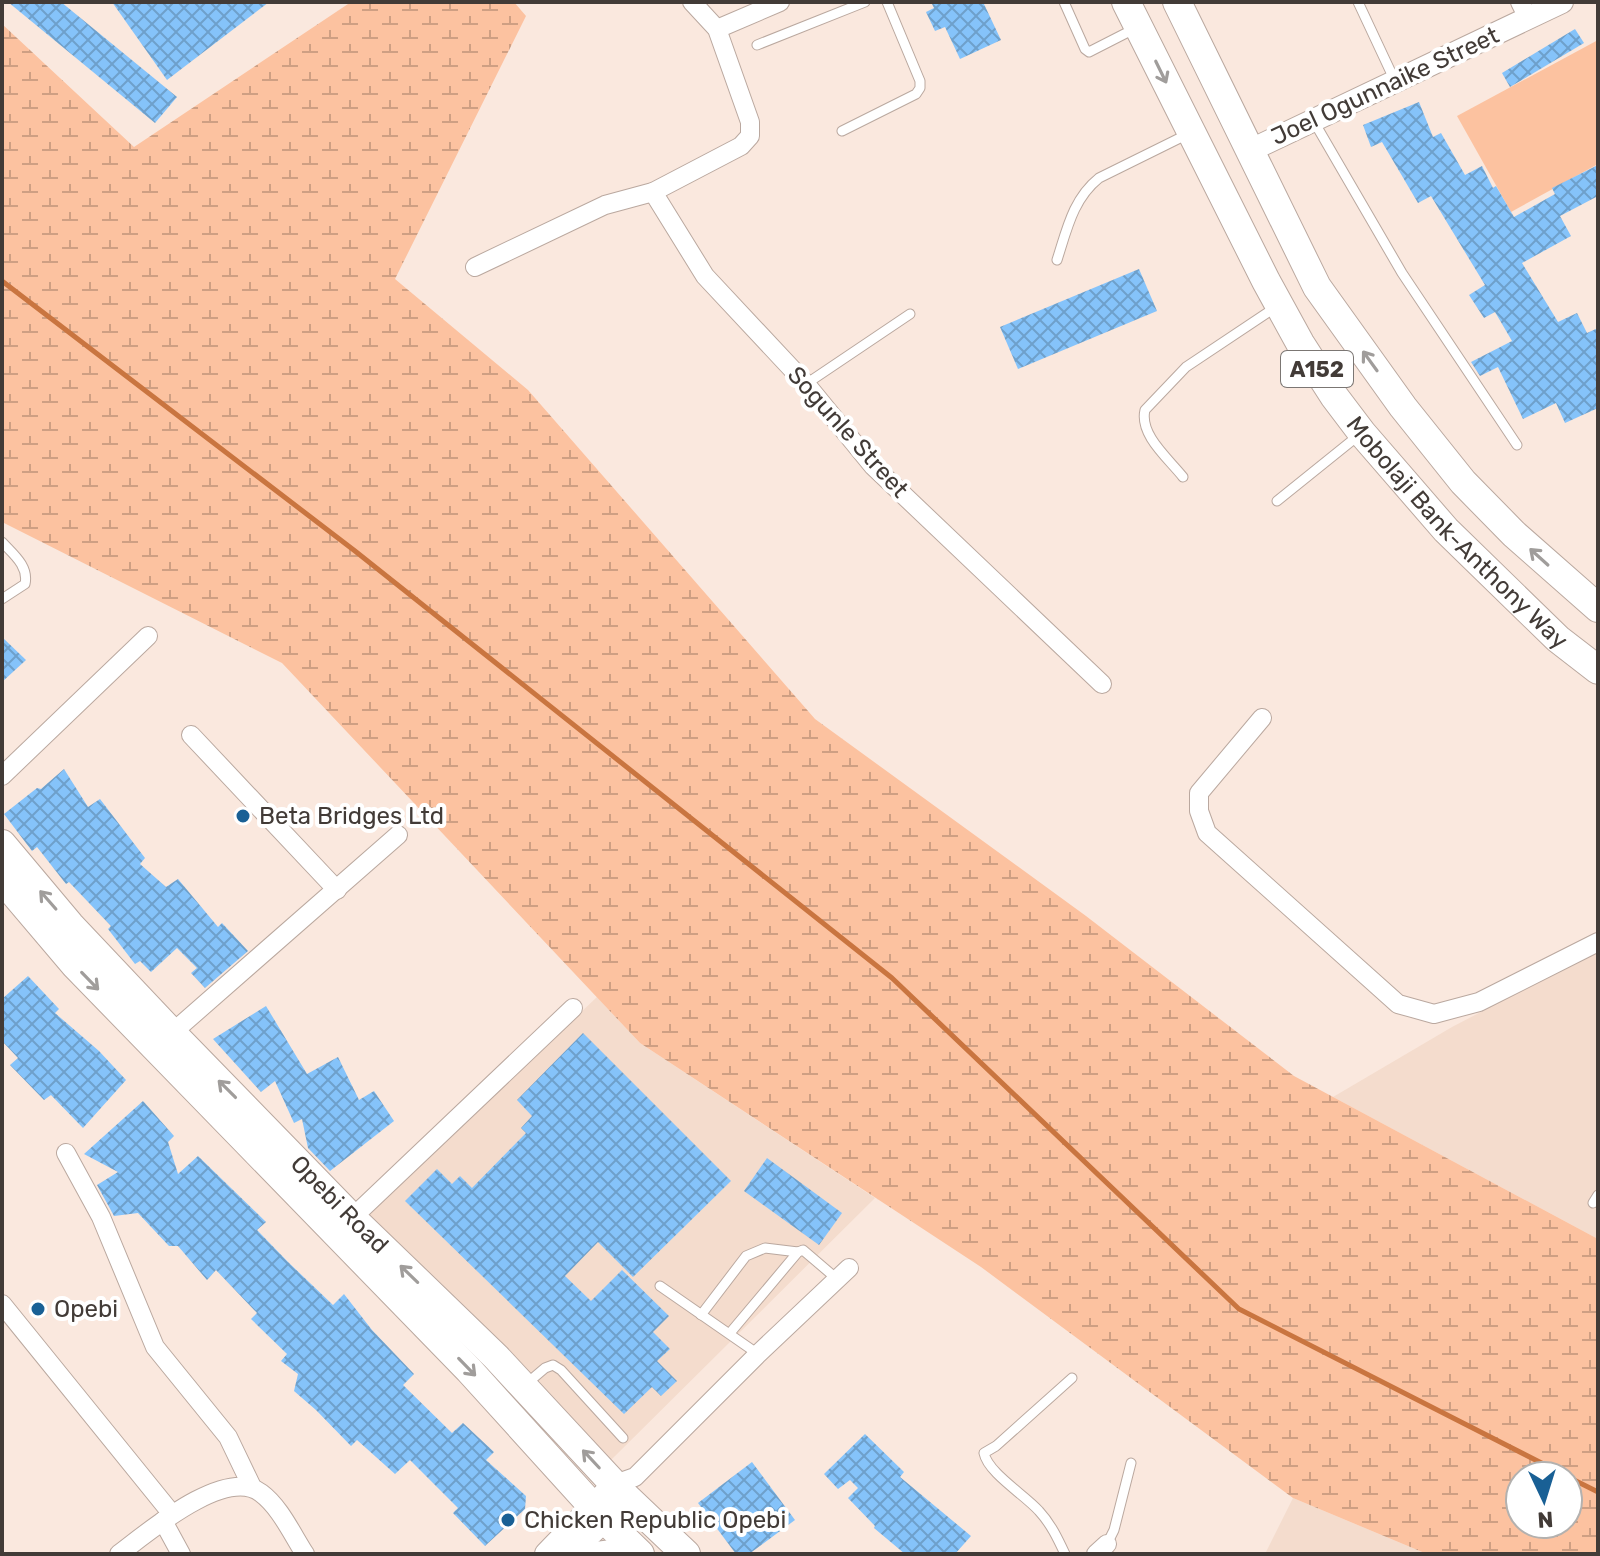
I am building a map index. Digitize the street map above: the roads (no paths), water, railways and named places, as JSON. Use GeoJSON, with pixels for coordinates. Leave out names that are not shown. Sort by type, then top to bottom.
{"type":"FeatureCollection","features":[{"type":"Feature","properties":{"kind":"main road","name":"Mobolaji Bank-Anthony Way"},"geometry":{"type":"LineString","coordinates":[[1177,2],[1317,287],[1403,407],[1463,482],[1514,534],[1598,608]]}},
{"type":"Feature","properties":{"kind":"main road","name":"Mobolaji Bank-Anthony Way"},"geometry":{"type":"LineString","coordinates":[[1132,14],[1279,305],[1325,383],[1362,433],[1446,530],[1558,639],[1598,670]]}},
{"type":"Feature","properties":{"kind":"main road","name":"Opebi Road"},"geometry":{"type":"LineString","coordinates":[[2,844],[70,925],[172,1033],[352,1218],[626,1486],[686,1554]]}},
{"type":"Feature","properties":{"kind":"main road","name":"Opebi Road"},"geometry":{"type":"LineString","coordinates":[[2,879],[75,965],[469,1370],[640,1554]]}},
{"type":"Feature","properties":{"kind":"main road"},"geometry":{"type":"LineString","coordinates":[[555,1463],[567,1499],[568,1545]]}},
{"type":"Feature","properties":{"kind":"main road"},"geometry":{"type":"LineString","coordinates":[[547,1554],[568,1545],[626,1486]]}},
{"type":"Feature","properties":{"kind":"main road"},"geometry":{"type":"LineString","coordinates":[[597,1554],[630,1554]]}},
{"type":"Feature","properties":{"kind":"street"},"geometry":{"type":"LineString","coordinates":[[475,267],[605,205],[653,192],[741,146],[750,136],[750,122],[717,29],[692,2]]}},
{"type":"Feature","properties":{"kind":"street"},"geometry":{"type":"LineString","coordinates":[[717,29],[780,2]]}},
{"type":"Feature","properties":{"kind":"street","name":"Joel Ogunnaike Street"},"geometry":{"type":"LineString","coordinates":[[1251,150],[1395,81],[1524,10],[1562,2]]}},
{"type":"Feature","properties":{"kind":"street","name":"Sogunle Street"},"geometry":{"type":"LineString","coordinates":[[653,192],[705,276],[806,384],[873,466],[1102,684]]}},
{"type":"Feature","properties":{"kind":"street"},"geometry":{"type":"LineString","coordinates":[[2,776],[148,636]]}},
{"type":"Feature","properties":{"kind":"street"},"geometry":{"type":"LineString","coordinates":[[1262,718],[1199,793],[1199,811],[1207,833],[1398,1004],[1434,1014],[1479,1002],[1598,942]]}},
{"type":"Feature","properties":{"kind":"street"},"geometry":{"type":"LineString","coordinates":[[191,735],[337,890]]}},
{"type":"Feature","properties":{"kind":"street"},"geometry":{"type":"LineString","coordinates":[[172,1033],[398,835]]}},
{"type":"Feature","properties":{"kind":"street"},"geometry":{"type":"LineString","coordinates":[[352,1218],[573,1008]]}},
{"type":"Feature","properties":{"kind":"street"},"geometry":{"type":"LineString","coordinates":[[66,1153],[101,1217],[155,1347],[228,1437],[252,1487],[274,1507],[305,1554]]}},
{"type":"Feature","properties":{"kind":"street"},"geometry":{"type":"LineString","coordinates":[[626,1486],[843,1274]]}},
{"type":"Feature","properties":{"kind":"street"},"geometry":{"type":"LineString","coordinates":[[2,1304],[167,1518],[181,1554]]}},
{"type":"Feature","properties":{"kind":"street"},"geometry":{"type":"LineString","coordinates":[[119,1554],[167,1518],[209,1494],[233,1487],[252,1487]]}},
{"type":"Feature","properties":{"kind":"lane"},"geometry":{"type":"LineString","coordinates":[[757,45],[865,2]]}},
{"type":"Feature","properties":{"kind":"lane"},"geometry":{"type":"LineString","coordinates":[[842,131],[916,94],[920,88],[920,81],[887,2]]}},
{"type":"Feature","properties":{"kind":"lane"},"geometry":{"type":"LineString","coordinates":[[1064,2],[1089,52],[1132,14]]}},
{"type":"Feature","properties":{"kind":"lane"},"geometry":{"type":"LineString","coordinates":[[1358,2],[1395,81]]}},
{"type":"Feature","properties":{"kind":"lane"},"geometry":{"type":"LineString","coordinates":[[1313,120],[1402,273],[1517,445]]}},
{"type":"Feature","properties":{"kind":"lane"},"geometry":{"type":"LineString","coordinates":[[1057,260],[1077,201],[1088,187],[1099,178],[1191,133]]}},
{"type":"Feature","properties":{"kind":"lane"},"geometry":{"type":"LineString","coordinates":[[1215,199],[1228,225]]}},
{"type":"Feature","properties":{"kind":"lane"},"geometry":{"type":"LineString","coordinates":[[1183,477],[1145,430],[1145,410],[1186,367],[1279,305]]}},
{"type":"Feature","properties":{"kind":"lane"},"geometry":{"type":"LineString","coordinates":[[806,384],[910,314]]}},
{"type":"Feature","properties":{"kind":"lane"},"geometry":{"type":"LineString","coordinates":[[1277,501],[1362,433]]}},
{"type":"Feature","properties":{"kind":"lane"},"geometry":{"type":"LineString","coordinates":[[2,542],[23,565],[27,575],[25,584],[2,599]]}},
{"type":"Feature","properties":{"kind":"lane"},"geometry":{"type":"LineString","coordinates":[[701,1315],[746,1256],[765,1248],[803,1250],[843,1274]]}},
{"type":"Feature","properties":{"kind":"lane"},"geometry":{"type":"LineString","coordinates":[[730,1333],[798,1252]]}},
{"type":"Feature","properties":{"kind":"lane"},"geometry":{"type":"LineString","coordinates":[[660,1286],[758,1354]]}},
{"type":"Feature","properties":{"kind":"lane"},"geometry":{"type":"LineString","coordinates":[[524,1386],[553,1365],[623,1438]]}},
{"type":"Feature","properties":{"kind":"lane"},"geometry":{"type":"LineString","coordinates":[[1065,1554],[1040,1511],[991,1467],[984,1453],[996,1446],[1072,1378]]}},
{"type":"Feature","properties":{"kind":"lane"},"geometry":{"type":"LineString","coordinates":[[1102,1549],[1114,1530],[1131,1463]]}},
{"type":"Feature","properties":{"kind":"waterway"},"geometry":{"type":"LineString","coordinates":[[2,281],[355,551],[892,978],[1239,1309],[1536,1460]]}},
{"type":"Feature","properties":{"kind":"waterway"},"geometry":{"type":"LineString","coordinates":[[1584,1485],[1598,1492]]}},
{"type":"Feature","properties":{"kind":"place","name":"Beta Bridges Ltd"},"geometry":{"type":"Point","coordinates":[243,816]}},
{"type":"Feature","properties":{"kind":"place","name":"Opebi"},"geometry":{"type":"Point","coordinates":[38,1309]}},
{"type":"Feature","properties":{"kind":"place","name":"Chicken Republic Opebi"},"geometry":{"type":"Point","coordinates":[508,1520]}}]}
